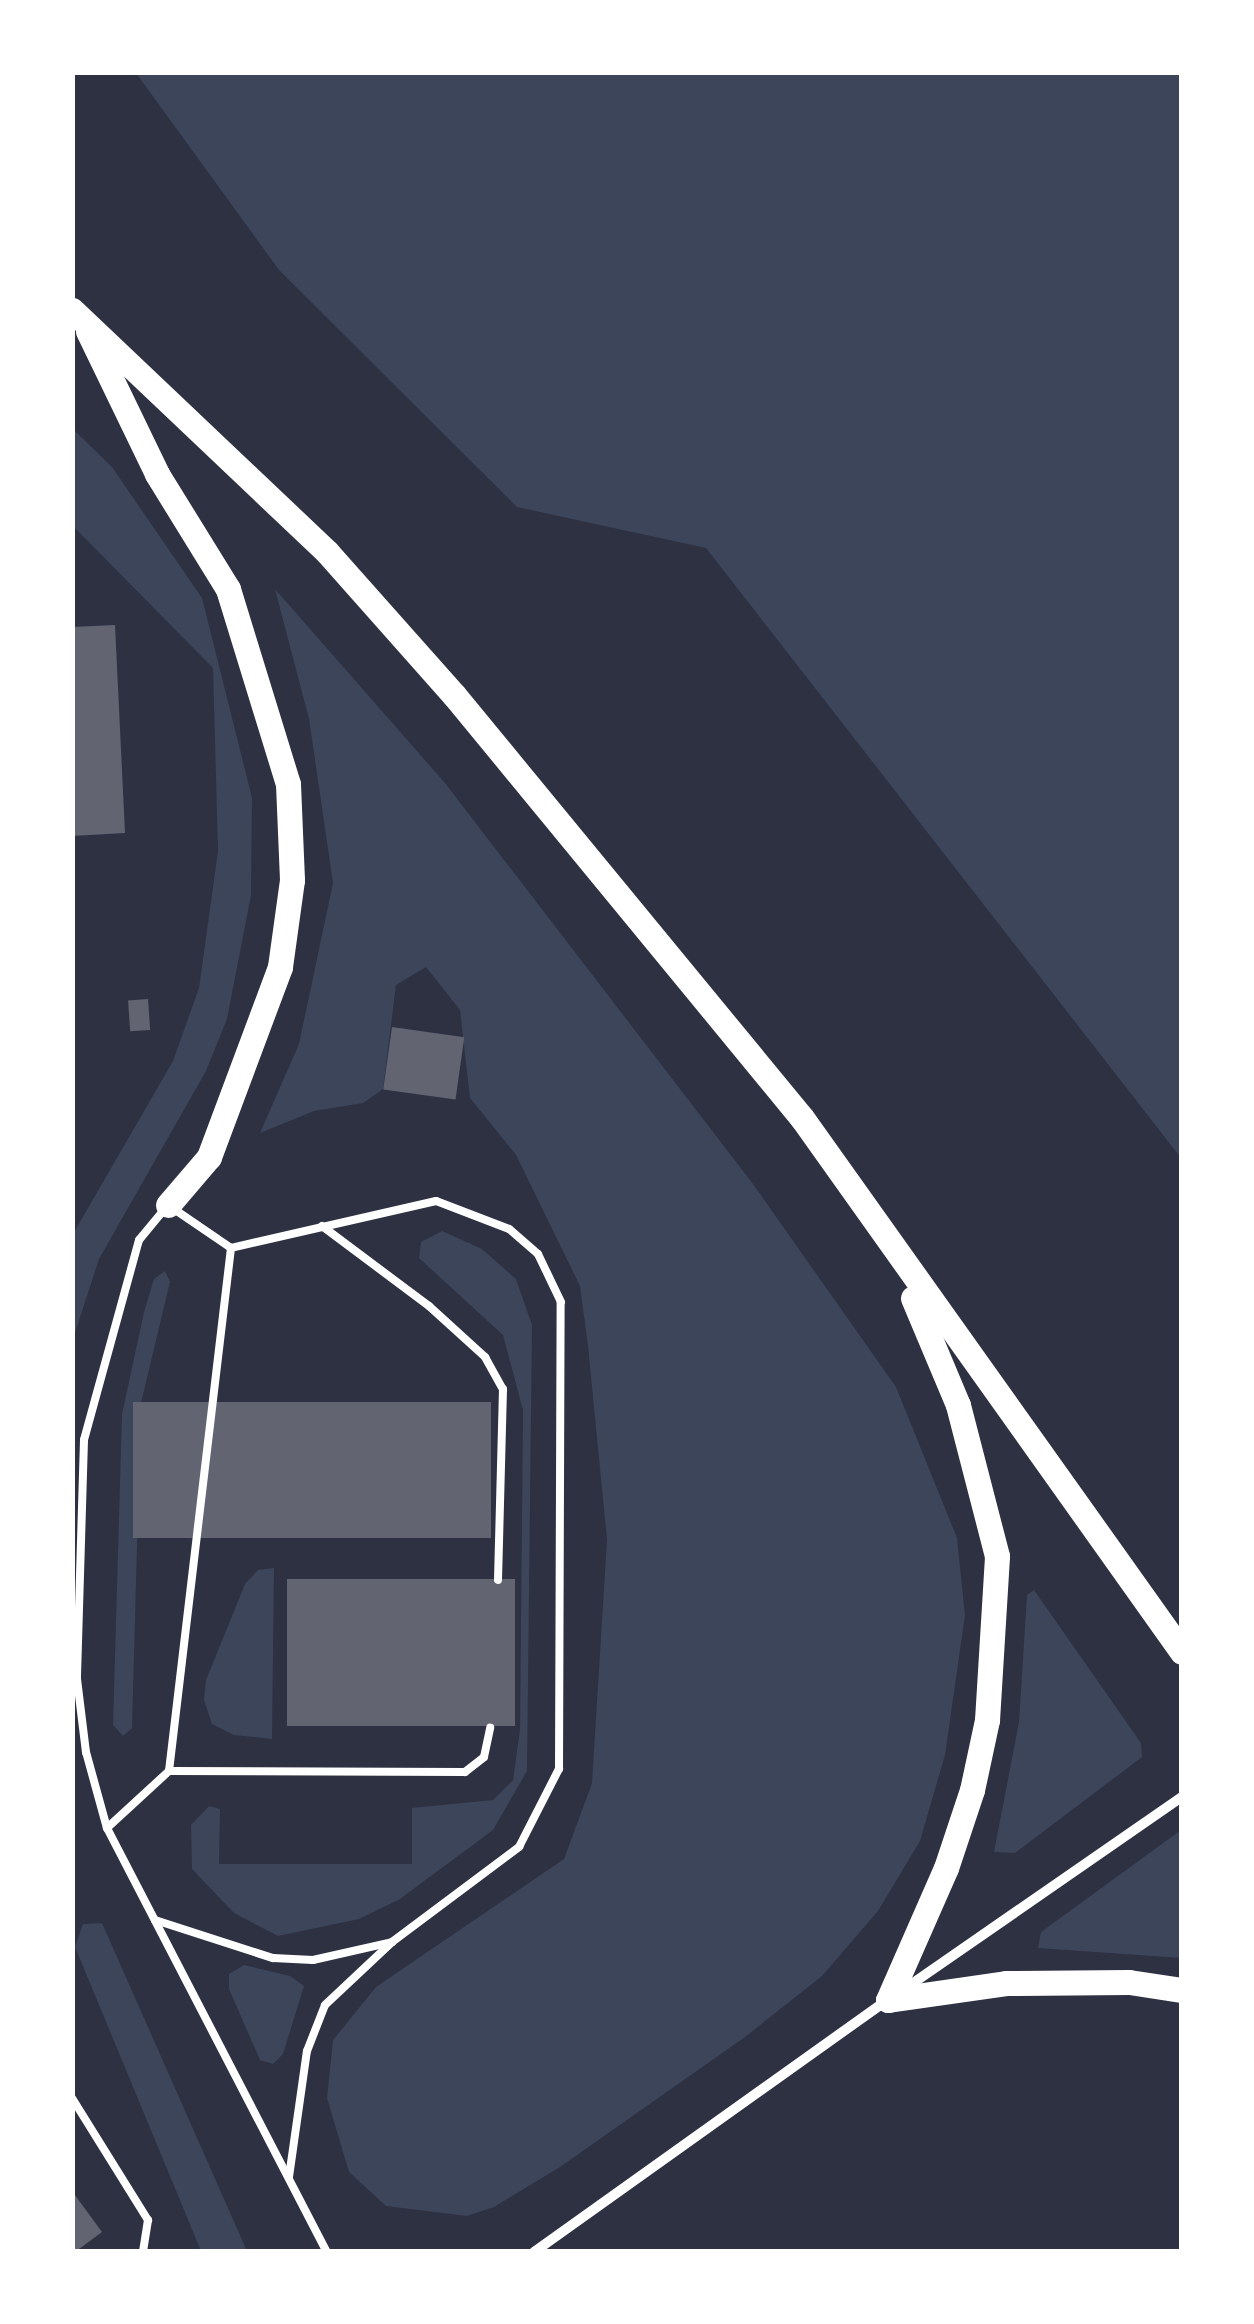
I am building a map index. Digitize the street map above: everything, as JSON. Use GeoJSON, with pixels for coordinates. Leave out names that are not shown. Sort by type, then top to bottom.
{"type":"FeatureCollection","features":[{"type":"Feature","properties":{"kind":"main road"},"geometry":{"type":"LineString","coordinates":[[77,314],[157,474],[228,589],[288,784],[292,880],[280,967],[210,1157],[168,1205]]}},
{"type":"Feature","properties":{"kind":"main road"},"geometry":{"type":"LineString","coordinates":[[77,314],[327,552],[454,695],[802,1118],[896,1256],[1182,1652]]}},
{"type":"Feature","properties":{"kind":"main road"},"geometry":{"type":"LineString","coordinates":[[888,2000],[946,1868],[972,1790],[988,1720],[997,1556],[958,1405],[896,1256]]}},
{"type":"Feature","properties":{"kind":"main road"},"geometry":{"type":"LineString","coordinates":[[888,2000],[1006,1983],[1129,1982],[1182,1990]]}},
{"type":"Feature","properties":{"kind":"street"},"geometry":{"type":"LineString","coordinates":[[534,2252],[1182,1796]]}},
{"type":"Feature","properties":{"kind":"lane"},"geometry":{"type":"LineString","coordinates":[[289,2177],[304,2067],[325,2005],[392,1942],[520,1847],[558,1769],[561,1302],[538,1254],[509,1228],[436,1201],[231,1248],[168,1205],[139,1240],[84,1440],[74,1679],[86,1752],[107,1828],[326,2252]]}},
{"type":"Feature","properties":{"kind":"lane"},"geometry":{"type":"LineString","coordinates":[[322,1226],[429,1306],[485,1357],[503,1389],[498,1580]]}},
{"type":"Feature","properties":{"kind":"lane"},"geometry":{"type":"LineString","coordinates":[[107,1828],[168,1771],[231,1248]]}},
{"type":"Feature","properties":{"kind":"lane"},"geometry":{"type":"LineString","coordinates":[[168,1771],[466,1772],[484,1757],[490,1728]]}},
{"type":"Feature","properties":{"kind":"lane"},"geometry":{"type":"LineString","coordinates":[[155,1920],[273,1958],[313,1960],[392,1942]]}},
{"type":"Feature","properties":{"kind":"lane"},"geometry":{"type":"LineString","coordinates":[[72,2098],[148,2220],[143,2252]]}},
{"type":"Feature","properties":{"kind":"shaded area"},"geometry":{"type":"Polygon","coordinates":[[[136,73],[1181,73],[1181,1158],[706,548],[517,507],[279,270],[136,73]]]}},
{"type":"Feature","properties":{"kind":"shaded area"},"geometry":{"type":"Polygon","coordinates":[[[73,429],[112,467],[202,598],[252,798],[251,895],[227,1019],[206,1071],[99,1259],[73,1339],[73,1234],[173,1061],[199,988],[218,851],[213,668],[73,526],[73,429]]]}},
{"type":"Feature","properties":{"kind":"shaded area"},"geometry":{"type":"Polygon","coordinates":[[[275,589],[445,783],[753,1184],[896,1387],[957,1538],[965,1615],[945,1755],[920,1841],[878,1911],[822,1976],[745,2037],[560,2167],[494,2207],[467,2216],[386,2206],[349,2172],[327,2098],[333,2040],[376,1987],[564,1859],[592,1783],[607,1540],[588,1346],[580,1286],[516,1155],[470,1098],[460,1010],[426,967],[396,985],[383,1089],[363,1103],[314,1111],[260,1133],[299,1044],[333,883],[309,719],[275,589]]]}},
{"type":"Feature","properties":{"kind":"shaded area"},"geometry":{"type":"Polygon","coordinates":[[[442,1231],[482,1249],[516,1279],[532,1325],[527,1771],[493,1830],[400,1899],[359,1919],[278,1936],[234,1913],[192,1869],[191,1825],[209,1806],[220,1809],[219,1864],[412,1864],[412,1808],[493,1800],[513,1780],[520,1730],[523,1410],[503,1335],[419,1258],[421,1242],[442,1231]]]}},
{"type":"Feature","properties":{"kind":"shaded area"},"geometry":{"type":"Polygon","coordinates":[[[165,1271],[170,1282],[141,1403],[132,1728],[123,1736],[113,1725],[122,1414],[144,1312],[154,1279],[165,1271]]]}},
{"type":"Feature","properties":{"kind":"shaded area"},"geometry":{"type":"Polygon","coordinates":[[[274,1568],[272,1739],[234,1735],[212,1724],[204,1700],[206,1680],[245,1584],[258,1570],[274,1568]]]}},
{"type":"Feature","properties":{"kind":"shaded area"},"geometry":{"type":"Polygon","coordinates":[[[1034,1590],[1141,1743],[1142,1757],[1015,1853],[994,1852],[1019,1722],[1027,1595],[1034,1590]]]}},
{"type":"Feature","properties":{"kind":"shaded area"},"geometry":{"type":"Polygon","coordinates":[[[1181,1830],[1181,1958],[1038,1948],[1041,1932],[1181,1830]]]}},
{"type":"Feature","properties":{"kind":"shaded area"},"geometry":{"type":"Polygon","coordinates":[[[102,1923],[247,2251],[201,2251],[75,1947],[83,1924],[102,1923]]]}},
{"type":"Feature","properties":{"kind":"shaded area"},"geometry":{"type":"Polygon","coordinates":[[[244,1965],[290,1976],[304,1986],[283,2054],[273,2064],[260,2060],[229,1989],[229,1974],[244,1965]]]}},
{"type":"Feature","properties":{"kind":"building"},"geometry":{"type":"Polygon","coordinates":[[[115,625],[125,833],[72,836],[72,627],[115,625]]]}},
{"type":"Feature","properties":{"kind":"building"},"geometry":{"type":"Polygon","coordinates":[[[148,999],[150,1030],[130,1031],[128,1000],[148,999]]]}},
{"type":"Feature","properties":{"kind":"building"},"geometry":{"type":"Polygon","coordinates":[[[392,1027],[464,1037],[456,1100],[383,1089],[392,1027]]]}},
{"type":"Feature","properties":{"kind":"building"},"geometry":{"type":"Polygon","coordinates":[[[133,1402],[491,1402],[491,1538],[133,1538],[133,1402]]]}},
{"type":"Feature","properties":{"kind":"building"},"geometry":{"type":"Polygon","coordinates":[[[287,1579],[515,1579],[515,1726],[287,1726],[287,1579]]]}},
{"type":"Feature","properties":{"kind":"building"},"geometry":{"type":"Polygon","coordinates":[[[72,2191],[102,2232],[75,2252],[72,2252],[72,2191]]]}}]}
